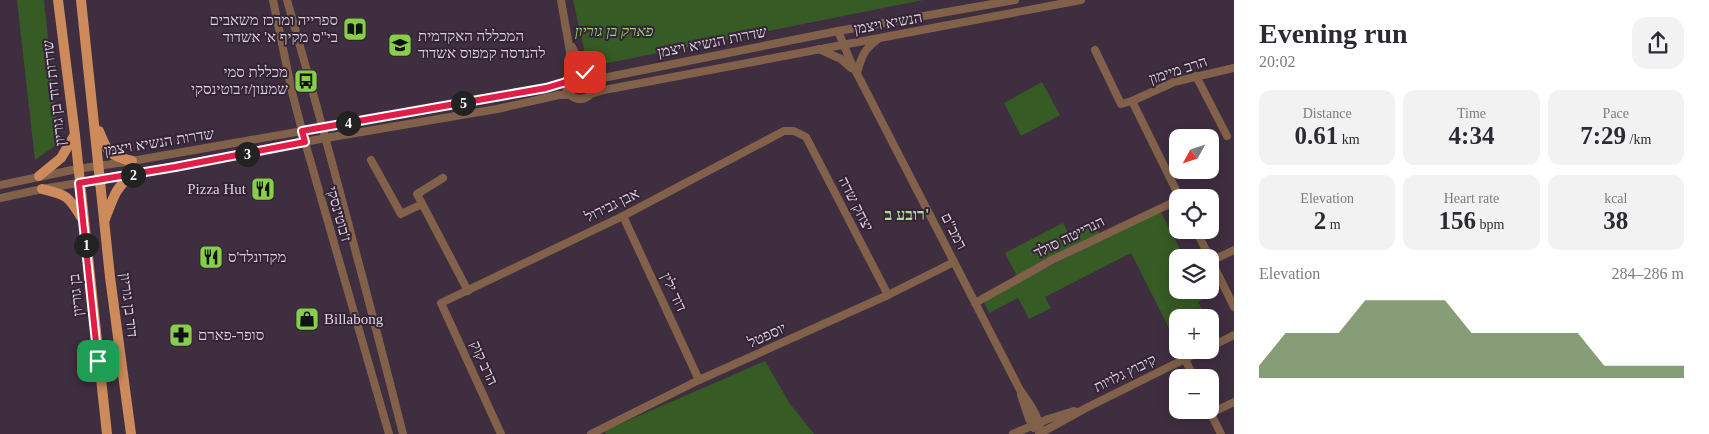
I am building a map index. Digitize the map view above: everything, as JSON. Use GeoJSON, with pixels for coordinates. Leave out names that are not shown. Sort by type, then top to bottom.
{"type":"FeatureCollection","features":[{"type":"Feature","properties":{"kind":"main road","name":"שדרות דוד בן גוריון"},"geometry":{"type":"LineString","coordinates":[[58,0],[79,183]]}},
{"type":"Feature","properties":{"kind":"main road"},"geometry":{"type":"LineString","coordinates":[[81,0],[101,180]]}},
{"type":"Feature","properties":{"kind":"main road"},"geometry":{"type":"LineString","coordinates":[[94,118],[104,143],[110,151],[117,158],[132,162]]}},
{"type":"Feature","properties":{"kind":"main road"},"geometry":{"type":"LineString","coordinates":[[39,176],[61,158],[75,135]]}},
{"type":"Feature","properties":{"kind":"main road"},"geometry":{"type":"LineString","coordinates":[[104,222],[116,192],[121,184],[133,174]]}},
{"type":"Feature","properties":{"kind":"main road","name":"דוד בן גוריון"},"geometry":{"type":"LineString","coordinates":[[101,180],[104,222],[131,434]]}},
{"type":"Feature","properties":{"kind":"main road","name":"בן גוריון"},"geometry":{"type":"LineString","coordinates":[[79,183],[106,434]]}},
{"type":"Feature","properties":{"kind":"main road"},"geometry":{"type":"LineString","coordinates":[[42,189],[62,194],[68,198],[83,222]]}},
{"type":"Feature","properties":{"kind":"street","name":"ז'בוטינסקי"},"geometry":{"type":"LineString","coordinates":[[273,0],[302,131],[389,434]]}},
{"type":"Feature","properties":{"kind":"street","name":"ז'בוטינסקי"},"geometry":{"type":"LineString","coordinates":[[287,0],[326,138],[403,434]]}},
{"type":"Feature","properties":{"kind":"street"},"geometry":{"type":"LineString","coordinates":[[561,0],[571,63],[566,89],[570,95],[581,99],[591,94],[594,84],[592,78],[585,72],[576,57],[567,32]]}},
{"type":"Feature","properties":{"kind":"street","name":"שדרות הנשיא ויצמן"},"geometry":{"type":"LineString","coordinates":[[592,78],[608,77],[838,31],[1015,0]]}},
{"type":"Feature","properties":{"kind":"street","name":"הנשיא ויצמן"},"geometry":{"type":"LineString","coordinates":[[817,49],[1081,0]]}},
{"type":"Feature","properties":{"kind":"street","name":"רמב\"ם"},"geometry":{"type":"LineString","coordinates":[[838,31],[857,73],[1020,390],[1040,422],[1040,433]]}},
{"type":"Feature","properties":{"kind":"street"},"geometry":{"type":"LineString","coordinates":[[817,49],[841,59],[857,73],[865,50],[879,39]]}},
{"type":"Feature","properties":{"kind":"street","name":"שדרות הנשיא ויצמן"},"geometry":{"type":"LineString","coordinates":[[591,94],[817,49]]}},
{"type":"Feature","properties":{"kind":"street"},"geometry":{"type":"LineString","coordinates":[[1095,50],[1121,104],[1132,101],[1174,189]]}},
{"type":"Feature","properties":{"kind":"street","name":"הרב מיימון"},"geometry":{"type":"LineString","coordinates":[[1132,101],[1174,82],[1234,68]]}},
{"type":"Feature","properties":{"kind":"street"},"geometry":{"type":"LineString","coordinates":[[568,79],[577,72],[585,72]]}},
{"type":"Feature","properties":{"kind":"street"},"geometry":{"type":"LineString","coordinates":[[1196,76],[1227,136]]}},
{"type":"Feature","properties":{"kind":"street","name":"שדרות הנשיא ויצמן"},"geometry":{"type":"LineString","coordinates":[[0,185],[78,169],[132,162],[546,88],[568,79]]}},
{"type":"Feature","properties":{"kind":"street","name":"שדרות הנשיא ויצמן"},"geometry":{"type":"LineString","coordinates":[[0,198],[326,138],[497,109],[558,95],[570,95]]}},
{"type":"Feature","properties":{"kind":"street","name":"אבן גבירול"},"geometry":{"type":"LineString","coordinates":[[442,303],[623,216],[784,131],[794,131]]}},
{"type":"Feature","properties":{"kind":"street","name":"יצחק שדה"},"geometry":{"type":"LineString","coordinates":[[794,131],[806,137],[888,295]]}},
{"type":"Feature","properties":{"kind":"street"},"geometry":{"type":"LineString","coordinates":[[371,160],[401,214],[422,204]]}},
{"type":"Feature","properties":{"kind":"street"},"geometry":{"type":"LineString","coordinates":[[443,178],[417,194],[468,291]]}},
{"type":"Feature","properties":{"kind":"street","name":"הנרייטה סולד"},"geometry":{"type":"LineString","coordinates":[[975,302],[1052,260],[1169,204]]}},
{"type":"Feature","properties":{"kind":"street","name":"דוד ילין"},"geometry":{"type":"LineString","coordinates":[[623,216],[699,380]]}},
{"type":"Feature","properties":{"kind":"street"},"geometry":{"type":"LineString","coordinates":[[1219,256],[1234,250]]}},
{"type":"Feature","properties":{"kind":"street","name":"יוספטל"},"geometry":{"type":"LineString","coordinates":[[591,434],[699,380],[888,295],[954,262]]}},
{"type":"Feature","properties":{"kind":"street"},"geometry":{"type":"LineString","coordinates":[[1219,277],[1234,307]]}},
{"type":"Feature","properties":{"kind":"street","name":"הרב קוק"},"geometry":{"type":"LineString","coordinates":[[442,303],[501,434]]}},
{"type":"Feature","properties":{"kind":"street"},"geometry":{"type":"LineString","coordinates":[[1219,342],[1234,335]]}},
{"type":"Feature","properties":{"kind":"street"},"geometry":{"type":"LineString","coordinates":[[1185,359],[1190,369]]}},
{"type":"Feature","properties":{"kind":"street","name":"קיבוץ גלויות"},"geometry":{"type":"LineString","coordinates":[[1040,433],[1185,359]]}},
{"type":"Feature","properties":{"kind":"street","name":"רמב\"ם"},"geometry":{"type":"LineString","coordinates":[[1020,390],[1032,426]]}},
{"type":"Feature","properties":{"kind":"street"},"geometry":{"type":"LineString","coordinates":[[1219,408],[1234,402]]}},
{"type":"Feature","properties":{"kind":"street","name":"קיבוץ גלויות"},"geometry":{"type":"LineString","coordinates":[[1013,434],[1040,422],[1086,408]]}},
{"type":"Feature","properties":{"kind":"street"},"geometry":{"type":"LineString","coordinates":[[1213,419],[1220,434]]}},
{"type":"Feature","properties":{"kind":"street"},"geometry":{"type":"LineString","coordinates":[[1032,426],[1040,433]]}},
{"type":"Feature","properties":{"kind":"green space"},"geometry":{"type":"Polygon","coordinates":[[[17,0],[44,0],[59,143],[35,160],[17,0]]]}},
{"type":"Feature","properties":{"kind":"green space","name":"פארק בן גוריון"},"geometry":{"type":"Polygon","coordinates":[[[573,0],[923,0],[588,67],[573,0]]]}},
{"type":"Feature","properties":{"kind":"green space"},"geometry":{"type":"Polygon","coordinates":[[[1042,82],[1060,115],[1021,136],[1004,103],[1042,82]]]}},
{"type":"Feature","properties":{"kind":"green space"},"geometry":{"type":"Polygon","coordinates":[[[1160,210],[1169,228],[1169,239],[1175,239],[1180,249],[1169,249],[1169,299],[1203,299],[1198,302],[1202,309],[1169,309],[1169,328],[1131,253],[1045,297],[1051,308],[1029,319],[1018,298],[989,313],[983,300],[1160,210]]]}},
{"type":"Feature","properties":{"kind":"green space"},"geometry":{"type":"Polygon","coordinates":[[[1063,223],[1069,235],[1094,223],[1100,234],[1017,276],[1005,253],[1063,223]]]}},
{"type":"Feature","properties":{"kind":"green space"},"geometry":{"type":"Polygon","coordinates":[[[765,361],[790,404],[814,434],[606,434],[604,431],[765,361]]]}},
{"type":"Feature","properties":{"kind":"place","name":"ספרייה ומרכז משאבים בי\"ס מקיף א' אשדוד"},"geometry":{"type":"Point","coordinates":[355,29]}},
{"type":"Feature","properties":{"kind":"place","name":"המכללה האקדמית להנדסה קמפוס אשדוד"},"geometry":{"type":"Point","coordinates":[400,45]}},
{"type":"Feature","properties":{"kind":"place","name":"מכללת סמי שמעון/ז׳בוטינסקי"},"geometry":{"type":"Point","coordinates":[306,81]}},
{"type":"Feature","properties":{"kind":"place","name":"Pizza Hut"},"geometry":{"type":"Point","coordinates":[263,189]}},
{"type":"Feature","properties":{"kind":"place","name":"מקדונלד'ס"},"geometry":{"type":"Point","coordinates":[211,257]}},
{"type":"Feature","properties":{"kind":"place","name":"Billabong"},"geometry":{"type":"Point","coordinates":[307,319]}},
{"type":"Feature","properties":{"kind":"place","name":"סופר-פארם"},"geometry":{"type":"Point","coordinates":[181,335]}},
{"type":"Feature","properties":{"kind":"district","name":"רובע ב'"},"geometry":{"type":"Point","coordinates":[907,214]}},
{"type":"Feature","properties":{"kind":"route"},"geometry":{"type":"LineString","coordinates":[[98,361],[79,183],[305,142],[302,131],[546,88],[566,82],[573,73],[585,72]]}}]}
